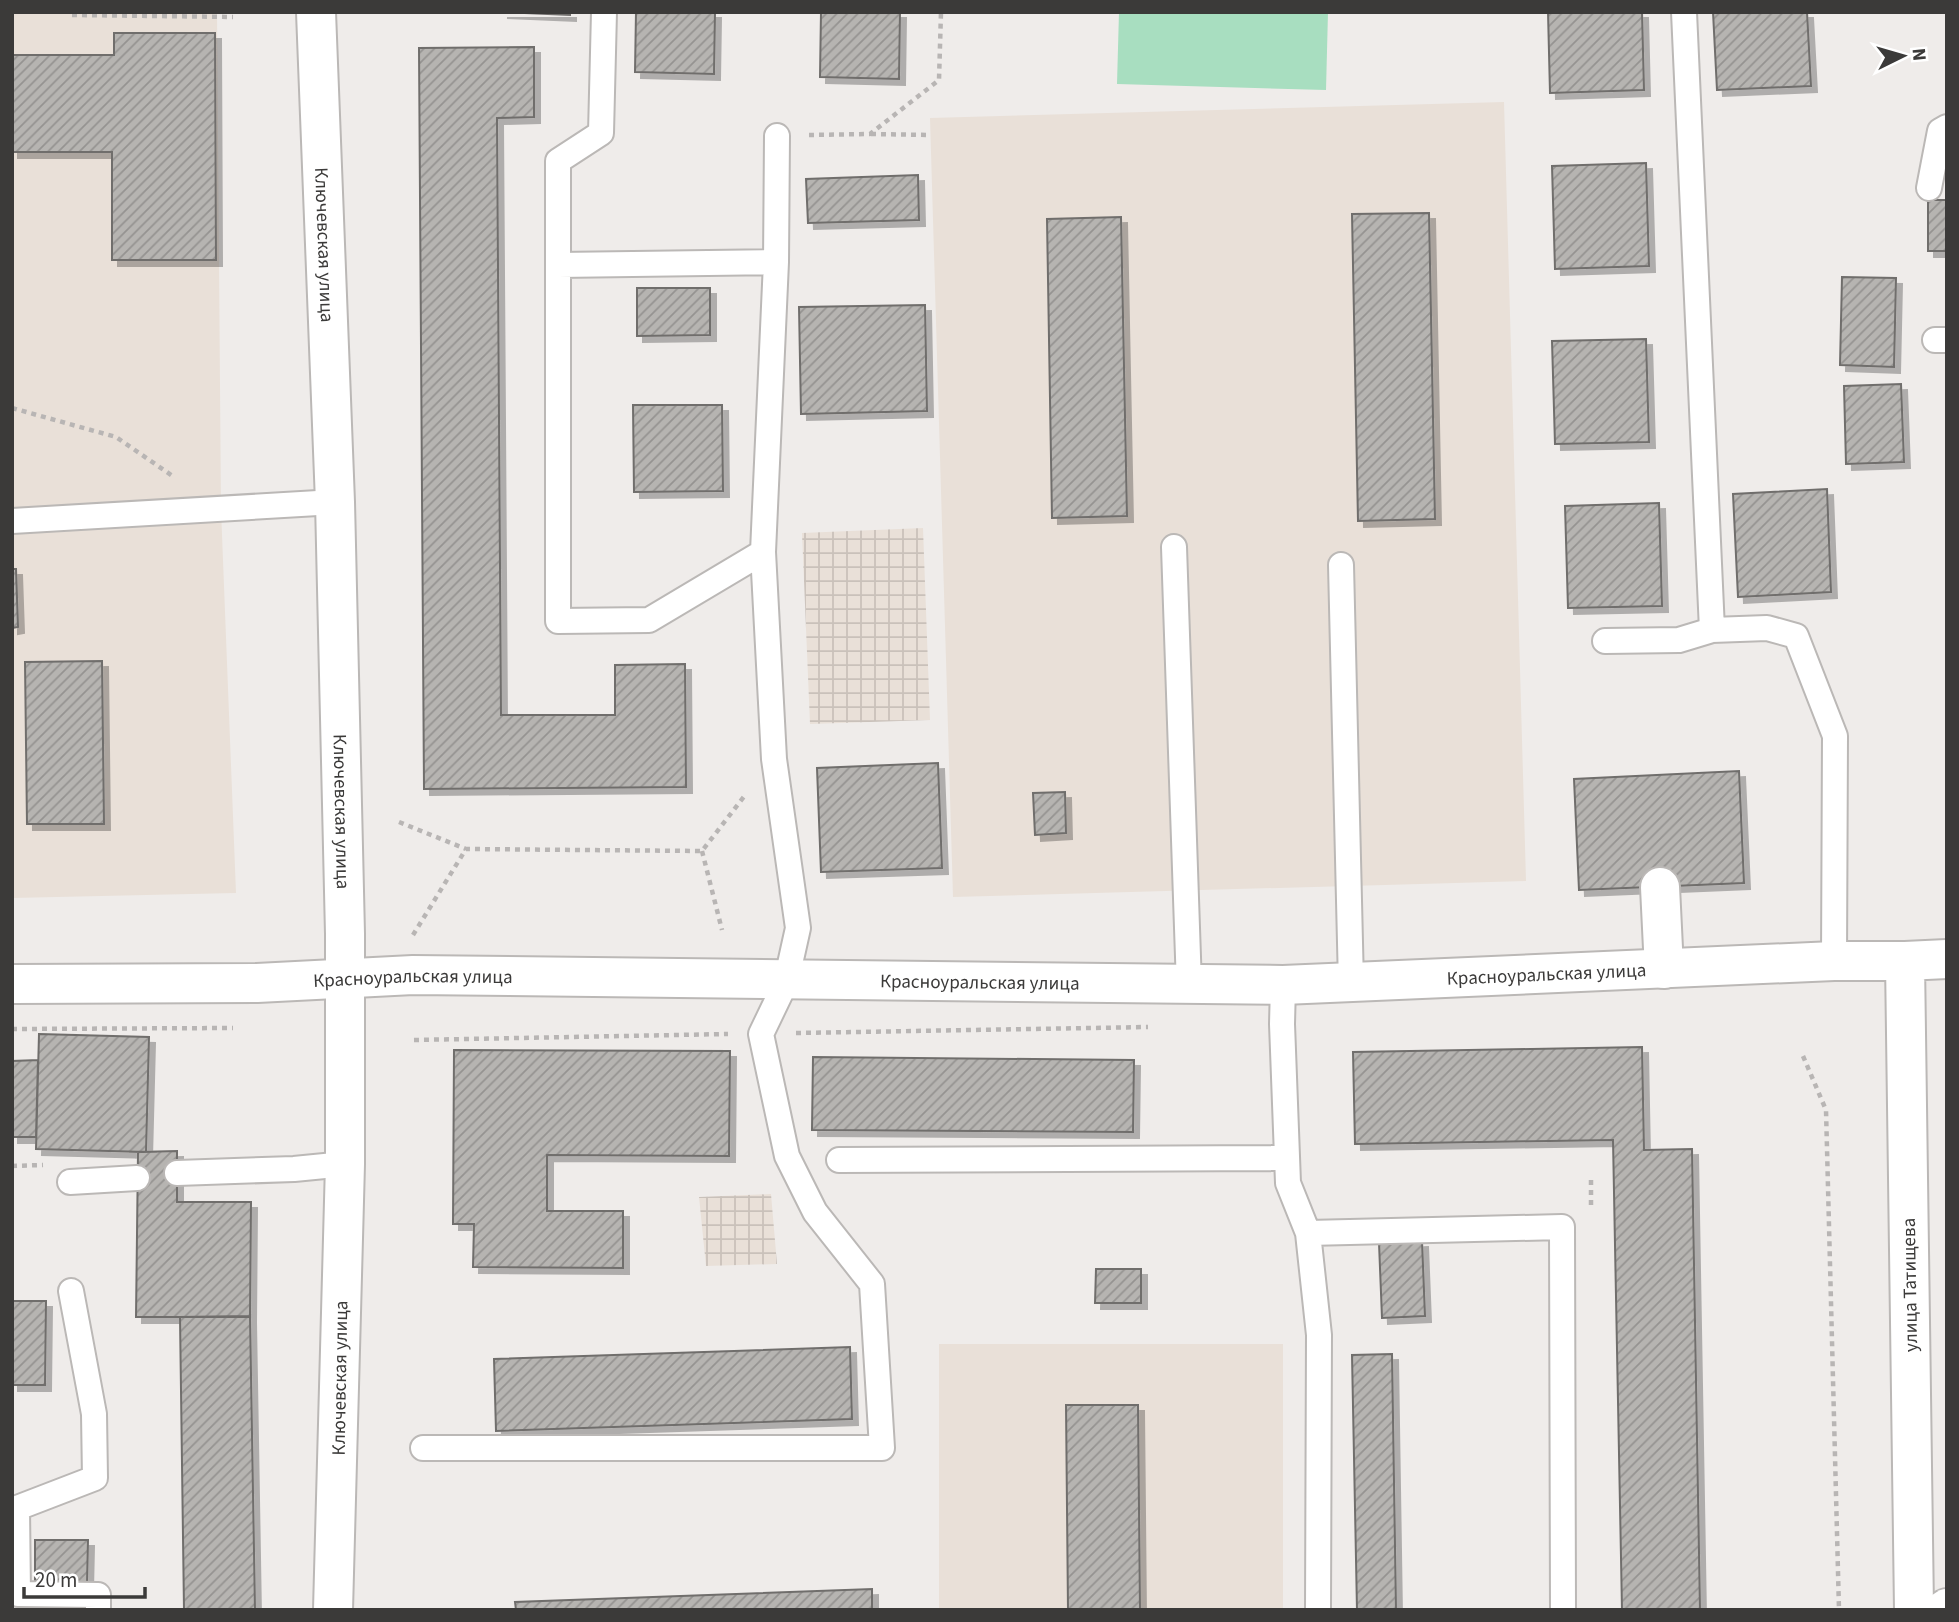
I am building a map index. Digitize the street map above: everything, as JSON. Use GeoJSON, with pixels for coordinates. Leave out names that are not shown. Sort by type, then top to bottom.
{"type":"FeatureCollection","features":[{"type":"Feature","properties":{"kind":"street","name":"Ключевская улица"},"geometry":{"type":"LineString","coordinates":[[316,12],[335,502],[345,976],[345,1164],[333,1610]]}},
{"type":"Feature","properties":{"kind":"street"},"geometry":{"type":"LineString","coordinates":[[1660,887],[1664,970]]}},
{"type":"Feature","properties":{"kind":"street","name":"Красноуральская улица"},"geometry":{"type":"LineString","coordinates":[[12,984],[257,983],[345,976],[1283,985],[1834,961],[1947,959]]}},
{"type":"Feature","properties":{"kind":"street","name":"улица Татищева"},"geometry":{"type":"LineString","coordinates":[[1905,961],[1914,1610]]}},
{"type":"Feature","properties":{"kind":"lane"},"geometry":{"type":"LineString","coordinates":[[604,12],[601,133],[558,161],[558,621],[649,620],[763,552]]}},
{"type":"Feature","properties":{"kind":"lane"},"geometry":{"type":"LineString","coordinates":[[1684,12],[1712,630]]}},
{"type":"Feature","properties":{"kind":"lane"},"geometry":{"type":"LineString","coordinates":[[1929,188],[1940,131],[1947,127]]}},
{"type":"Feature","properties":{"kind":"lane"},"geometry":{"type":"LineString","coordinates":[[423,1448],[882,1448],[872,1284],[815,1212],[787,1156],[761,1034],[786,982],[798,928],[774,759],[763,552],[776,262],[777,136]]}},
{"type":"Feature","properties":{"kind":"lane"},"geometry":{"type":"LineString","coordinates":[[558,265],[776,262]]}},
{"type":"Feature","properties":{"kind":"lane"},"geometry":{"type":"LineString","coordinates":[[12,521],[335,502]]}},
{"type":"Feature","properties":{"kind":"lane"},"geometry":{"type":"LineString","coordinates":[[1174,547],[1189,986]]}},
{"type":"Feature","properties":{"kind":"lane"},"geometry":{"type":"LineString","coordinates":[[1341,565],[1351,984]]}},
{"type":"Feature","properties":{"kind":"lane"},"geometry":{"type":"LineString","coordinates":[[1605,641],[1679,640],[1712,630],[1767,628],[1796,636],[1835,736],[1834,961]]}},
{"type":"Feature","properties":{"kind":"lane"},"geometry":{"type":"LineString","coordinates":[[1283,985],[1288,1184],[1308,1233],[1319,1335],[1318,1610]]}},
{"type":"Feature","properties":{"kind":"lane"},"geometry":{"type":"LineString","coordinates":[[839,1160],[1287,1158]]}},
{"type":"Feature","properties":{"kind":"lane"},"geometry":{"type":"LineString","coordinates":[[177,1173],[294,1169],[345,1164]]}},
{"type":"Feature","properties":{"kind":"lane"},"geometry":{"type":"LineString","coordinates":[[70,1182],[137,1178]]}},
{"type":"Feature","properties":{"kind":"lane"},"geometry":{"type":"LineString","coordinates":[[1308,1233],[1562,1227],[1563,1610]]}},
{"type":"Feature","properties":{"kind":"lane"},"geometry":{"type":"LineString","coordinates":[[71,1292],[94,1414],[95,1478],[17,1508],[18,1594],[98,1595],[98,1610]]}},
{"type":"Feature","properties":{"kind":"path"},"geometry":{"type":"LineString","coordinates":[[870,134],[939,80],[941,12]]}},
{"type":"Feature","properties":{"kind":"path"},"geometry":{"type":"LineString","coordinates":[[72,15],[233,17]]}},
{"type":"Feature","properties":{"kind":"path"},"geometry":{"type":"LineString","coordinates":[[777,136],[931,135]]}},
{"type":"Feature","properties":{"kind":"path"},"geometry":{"type":"LineString","coordinates":[[12,408],[116,437],[221,509]]}},
{"type":"Feature","properties":{"kind":"path"},"geometry":{"type":"LineString","coordinates":[[702,851],[774,759]]}},
{"type":"Feature","properties":{"kind":"path"},"geometry":{"type":"LineString","coordinates":[[399,822],[467,849],[702,851]]}},
{"type":"Feature","properties":{"kind":"path"},"geometry":{"type":"LineString","coordinates":[[412,935],[467,849]]}},
{"type":"Feature","properties":{"kind":"path"},"geometry":{"type":"LineString","coordinates":[[702,851],[722,930]]}},
{"type":"Feature","properties":{"kind":"path"},"geometry":{"type":"LineString","coordinates":[[414,1040],[1158,1027]]}},
{"type":"Feature","properties":{"kind":"path"},"geometry":{"type":"LineString","coordinates":[[12,1029],[233,1028]]}},
{"type":"Feature","properties":{"kind":"path"},"geometry":{"type":"LineString","coordinates":[[1803,1056],[1826,1110],[1839,1610]]}},
{"type":"Feature","properties":{"kind":"shaded area"},"geometry":{"type":"Polygon","coordinates":[[[12,12],[217,12],[221,509],[236,893],[12,898],[12,12]]]}},
{"type":"Feature","properties":{"kind":"shaded area"},"geometry":{"type":"Polygon","coordinates":[[[1504,102],[1526,881],[953,897],[930,118],[1504,102]]]}},
{"type":"Feature","properties":{"kind":"shaded area"},"geometry":{"type":"Polygon","coordinates":[[[923,528],[930,720],[810,724],[802,533],[923,528]]]}},
{"type":"Feature","properties":{"kind":"shaded area"},"geometry":{"type":"Polygon","coordinates":[[[771,1194],[777,1264],[706,1266],[699,1197],[771,1194]]]}},
{"type":"Feature","properties":{"kind":"shaded area"},"geometry":{"type":"Polygon","coordinates":[[[939,1344],[1283,1344],[1283,1610],[939,1610],[939,1344]]]}},
{"type":"Feature","properties":{"kind":"green space"},"geometry":{"type":"Polygon","coordinates":[[[1119,12],[1328,12],[1326,90],[1117,84],[1119,12]]]}},
{"type":"Feature","properties":{"kind":"building"},"geometry":{"type":"Polygon","coordinates":[[[501,12],[570,12],[570,15],[501,12]]]}},
{"type":"Feature","properties":{"kind":"building"},"geometry":{"type":"Polygon","coordinates":[[[636,12],[715,12],[714,74],[635,72],[636,12]]]}},
{"type":"Feature","properties":{"kind":"building"},"geometry":{"type":"Polygon","coordinates":[[[821,12],[900,12],[899,79],[820,77],[821,12]]]}},
{"type":"Feature","properties":{"kind":"building"},"geometry":{"type":"Polygon","coordinates":[[[1548,12],[1642,12],[1644,90],[1550,93],[1548,12]]]}},
{"type":"Feature","properties":{"kind":"building"},"geometry":{"type":"Polygon","coordinates":[[[1713,12],[1807,12],[1811,86],[1717,90],[1713,12]]]}},
{"type":"Feature","properties":{"kind":"building"},"geometry":{"type":"Polygon","coordinates":[[[114,33],[215,33],[216,260],[112,260],[112,152],[12,152],[12,55],[114,55],[114,33]]]}},
{"type":"Feature","properties":{"kind":"building"},"geometry":{"type":"Polygon","coordinates":[[[534,47],[534,117],[497,118],[501,715],[615,715],[615,665],[685,664],[686,787],[424,789],[419,48],[534,47]]]}},
{"type":"Feature","properties":{"kind":"building"},"geometry":{"type":"Polygon","coordinates":[[[1646,163],[1649,266],[1555,269],[1552,166],[1646,163]]]}},
{"type":"Feature","properties":{"kind":"building"},"geometry":{"type":"Polygon","coordinates":[[[918,175],[919,220],[808,223],[806,179],[918,175]]]}},
{"type":"Feature","properties":{"kind":"building"},"geometry":{"type":"Polygon","coordinates":[[[1928,200],[1947,200],[1947,251],[1928,251],[1928,200]]]}},
{"type":"Feature","properties":{"kind":"building"},"geometry":{"type":"Polygon","coordinates":[[[1429,213],[1435,519],[1358,521],[1352,214],[1429,213]]]}},
{"type":"Feature","properties":{"kind":"building"},"geometry":{"type":"Polygon","coordinates":[[[1121,217],[1127,516],[1052,518],[1047,219],[1121,217]]]}},
{"type":"Feature","properties":{"kind":"building"},"geometry":{"type":"Polygon","coordinates":[[[1842,277],[1896,278],[1894,367],[1840,365],[1842,277]]]}},
{"type":"Feature","properties":{"kind":"building"},"geometry":{"type":"Polygon","coordinates":[[[637,288],[710,288],[710,335],[637,336],[637,288]]]}},
{"type":"Feature","properties":{"kind":"building"},"geometry":{"type":"Polygon","coordinates":[[[925,305],[927,411],[801,414],[799,307],[925,305]]]}},
{"type":"Feature","properties":{"kind":"building"},"geometry":{"type":"Polygon","coordinates":[[[1646,339],[1649,442],[1555,444],[1552,341],[1646,339]]]}},
{"type":"Feature","properties":{"kind":"building"},"geometry":{"type":"Polygon","coordinates":[[[1901,384],[1904,462],[1846,464],[1844,386],[1901,384]]]}},
{"type":"Feature","properties":{"kind":"building"},"geometry":{"type":"Polygon","coordinates":[[[633,405],[722,405],[723,491],[634,492],[633,405]]]}},
{"type":"Feature","properties":{"kind":"building"},"geometry":{"type":"Polygon","coordinates":[[[1827,489],[1831,592],[1738,597],[1733,494],[1827,489]]]}},
{"type":"Feature","properties":{"kind":"building"},"geometry":{"type":"Polygon","coordinates":[[[1659,503],[1662,606],[1568,608],[1565,506],[1659,503]]]}},
{"type":"Feature","properties":{"kind":"building"},"geometry":{"type":"Polygon","coordinates":[[[12,569],[16,569],[18,627],[12,628],[12,569]]]}},
{"type":"Feature","properties":{"kind":"building"},"geometry":{"type":"Polygon","coordinates":[[[102,661],[104,824],[27,824],[25,662],[102,661]]]}},
{"type":"Feature","properties":{"kind":"building"},"geometry":{"type":"Polygon","coordinates":[[[938,763],[942,868],[821,872],[817,768],[938,763]]]}},
{"type":"Feature","properties":{"kind":"building"},"geometry":{"type":"Polygon","coordinates":[[[1739,771],[1744,883],[1579,890],[1574,779],[1739,771]]]}},
{"type":"Feature","properties":{"kind":"building"},"geometry":{"type":"Polygon","coordinates":[[[1065,792],[1066,833],[1035,835],[1033,793],[1065,792]]]}},
{"type":"Feature","properties":{"kind":"building"},"geometry":{"type":"Polygon","coordinates":[[[39,1034],[149,1037],[146,1152],[36,1149],[39,1034]]]}},
{"type":"Feature","properties":{"kind":"building"},"geometry":{"type":"Polygon","coordinates":[[[1642,1047],[1644,1150],[1692,1149],[1700,1610],[1622,1610],[1613,1140],[1355,1144],[1353,1052],[1642,1047]]]}},
{"type":"Feature","properties":{"kind":"building"},"geometry":{"type":"Polygon","coordinates":[[[454,1050],[730,1051],[729,1156],[547,1155],[547,1211],[623,1211],[623,1268],[473,1267],[474,1224],[453,1224],[454,1050]]]}},
{"type":"Feature","properties":{"kind":"building"},"geometry":{"type":"Polygon","coordinates":[[[813,1057],[1134,1060],[1133,1132],[812,1130],[813,1057]]]}},
{"type":"Feature","properties":{"kind":"building"},"geometry":{"type":"Polygon","coordinates":[[[38,1060],[36,1137],[12,1137],[12,1061],[38,1060]]]}},
{"type":"Feature","properties":{"kind":"building"},"geometry":{"type":"Polygon","coordinates":[[[177,1151],[177,1202],[251,1202],[250,1317],[136,1317],[138,1152],[177,1151]]]}},
{"type":"Feature","properties":{"kind":"building"},"geometry":{"type":"Polygon","coordinates":[[[1422,1241],[1425,1316],[1382,1318],[1379,1243],[1422,1241]]]}},
{"type":"Feature","properties":{"kind":"building"},"geometry":{"type":"Polygon","coordinates":[[[1096,1269],[1141,1269],[1141,1303],[1095,1303],[1096,1269]]]}},
{"type":"Feature","properties":{"kind":"building"},"geometry":{"type":"Polygon","coordinates":[[[12,1301],[46,1301],[45,1385],[12,1385],[12,1301]]]}},
{"type":"Feature","properties":{"kind":"building"},"geometry":{"type":"Polygon","coordinates":[[[250,1316],[255,1610],[184,1610],[180,1317],[250,1316]]]}},
{"type":"Feature","properties":{"kind":"building"},"geometry":{"type":"Polygon","coordinates":[[[850,1347],[852,1419],[496,1431],[494,1359],[850,1347]]]}},
{"type":"Feature","properties":{"kind":"building"},"geometry":{"type":"Polygon","coordinates":[[[1392,1354],[1396,1610],[1357,1610],[1352,1355],[1392,1354]]]}},
{"type":"Feature","properties":{"kind":"building"},"geometry":{"type":"Polygon","coordinates":[[[1066,1405],[1138,1405],[1140,1610],[1068,1610],[1066,1405]]]}},
{"type":"Feature","properties":{"kind":"building"},"geometry":{"type":"Polygon","coordinates":[[[35,1540],[88,1540],[87,1584],[35,1582],[35,1540]]]}},
{"type":"Feature","properties":{"kind":"building"},"geometry":{"type":"Polygon","coordinates":[[[872,1589],[872,1610],[516,1610],[515,1602],[872,1589]]]}}]}
